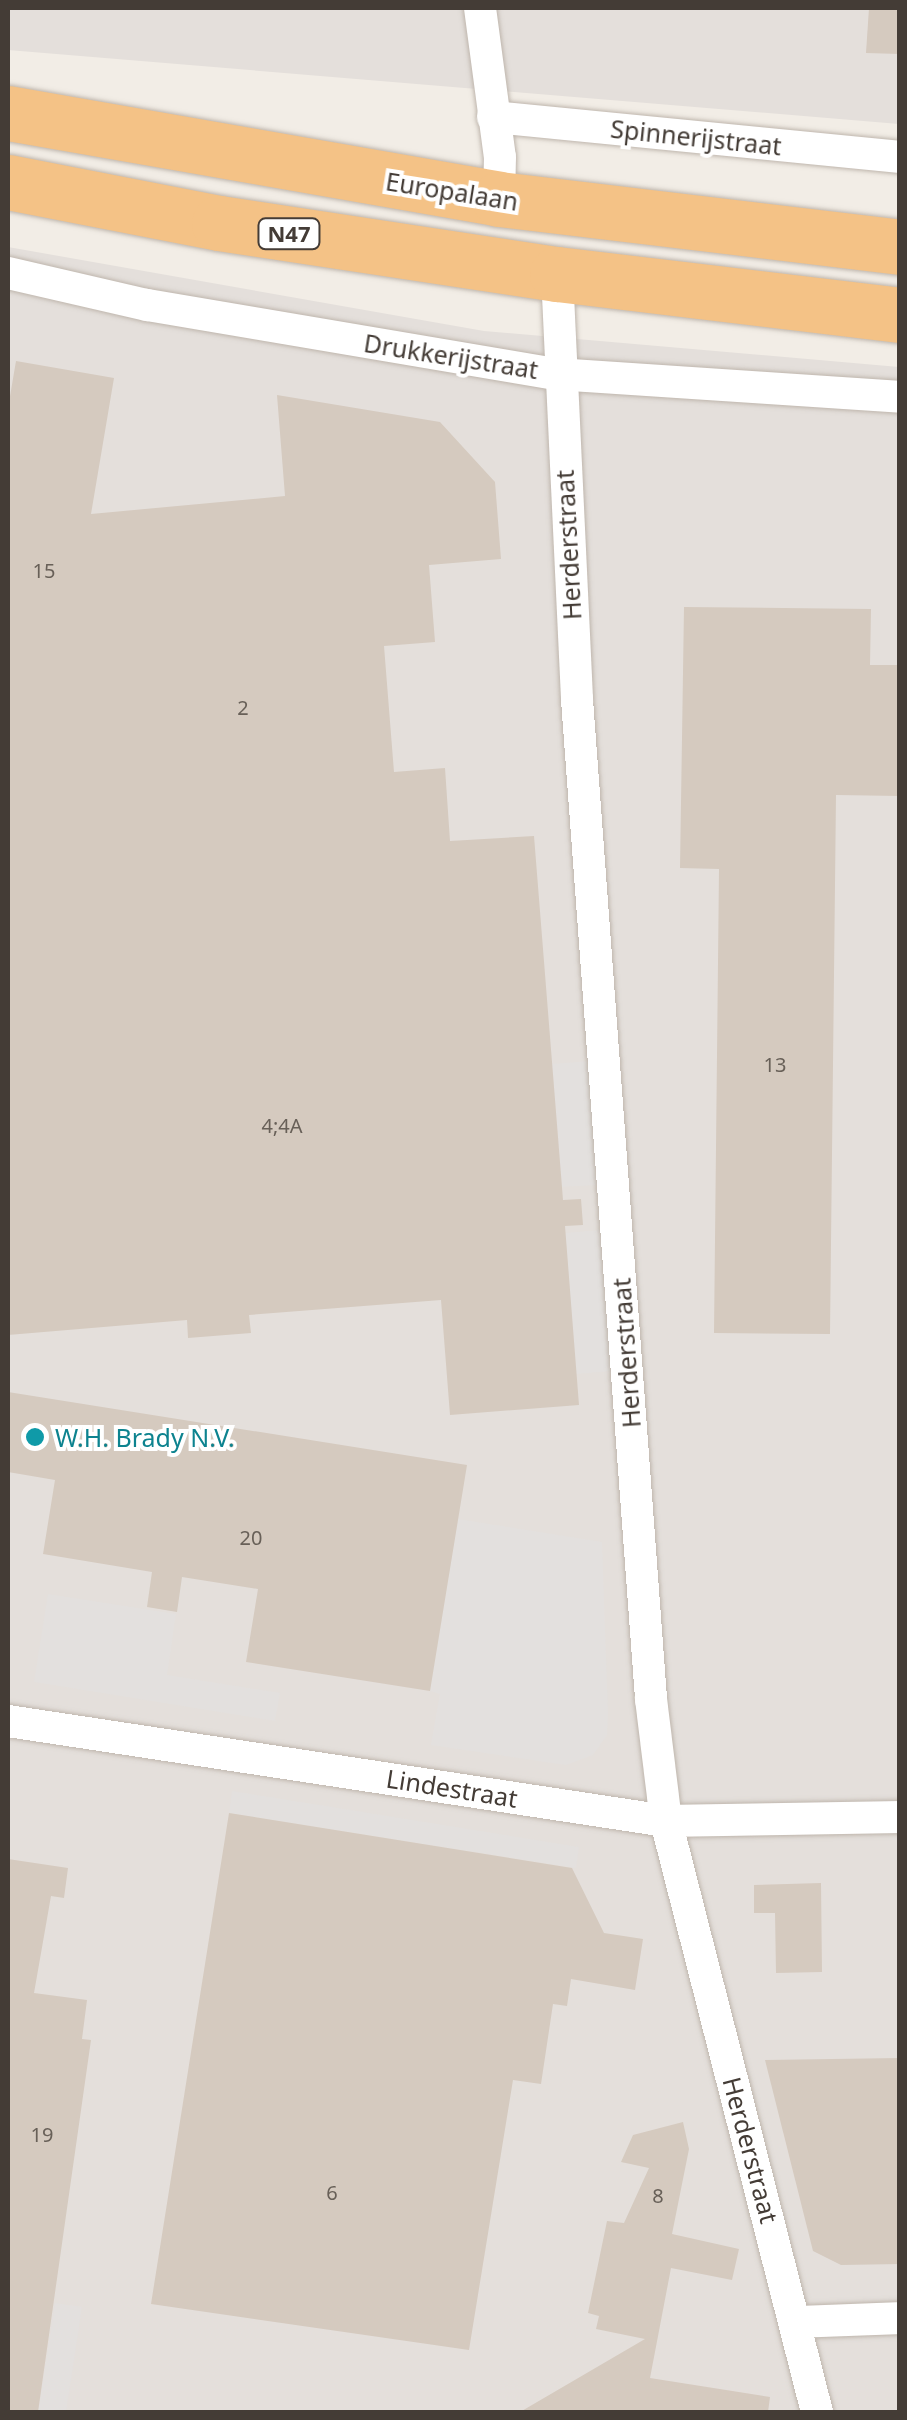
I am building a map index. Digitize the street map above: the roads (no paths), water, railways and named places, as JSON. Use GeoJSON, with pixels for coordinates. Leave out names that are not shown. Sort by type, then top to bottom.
{"type":"FeatureCollection","features":[{"type":"Feature","properties":{"kind":"highway","name":"Europalaan"},"geometry":{"type":"LineString","coordinates":[[8,113],[499,198],[900,247]]}},
{"type":"Feature","properties":{"kind":"highway","name":"N47"},"geometry":{"type":"LineString","coordinates":[[8,182],[219,224],[557,274],[900,315]]}},
{"type":"Feature","properties":{"kind":"street"},"geometry":{"type":"LineString","coordinates":[[480,8],[499,198]]}},
{"type":"Feature","properties":{"kind":"street","name":"Spinnerijstraat"},"geometry":{"type":"LineString","coordinates":[[493,117],[900,156]]}},
{"type":"Feature","properties":{"kind":"street","name":"Drukkerijstraat"},"geometry":{"type":"LineString","coordinates":[[8,273],[146,306],[558,374],[900,396]]}},
{"type":"Feature","properties":{"kind":"street","name":"Herderstraat"},"geometry":{"type":"LineString","coordinates":[[557,274],[558,374],[650,1700],[666,1820],[817,2412]]}},
{"type":"Feature","properties":{"kind":"street","name":"Lindestraat"},"geometry":{"type":"LineString","coordinates":[[8,1720],[666,1820],[900,1817]]}},
{"type":"Feature","properties":{"kind":"street"},"geometry":{"type":"LineString","coordinates":[[796,2322],[900,2318]]}},
{"type":"Feature","properties":{"kind":"place","name":"W.H. Brady N.V."},"geometry":{"type":"Point","coordinates":[35,1437]}}]}
